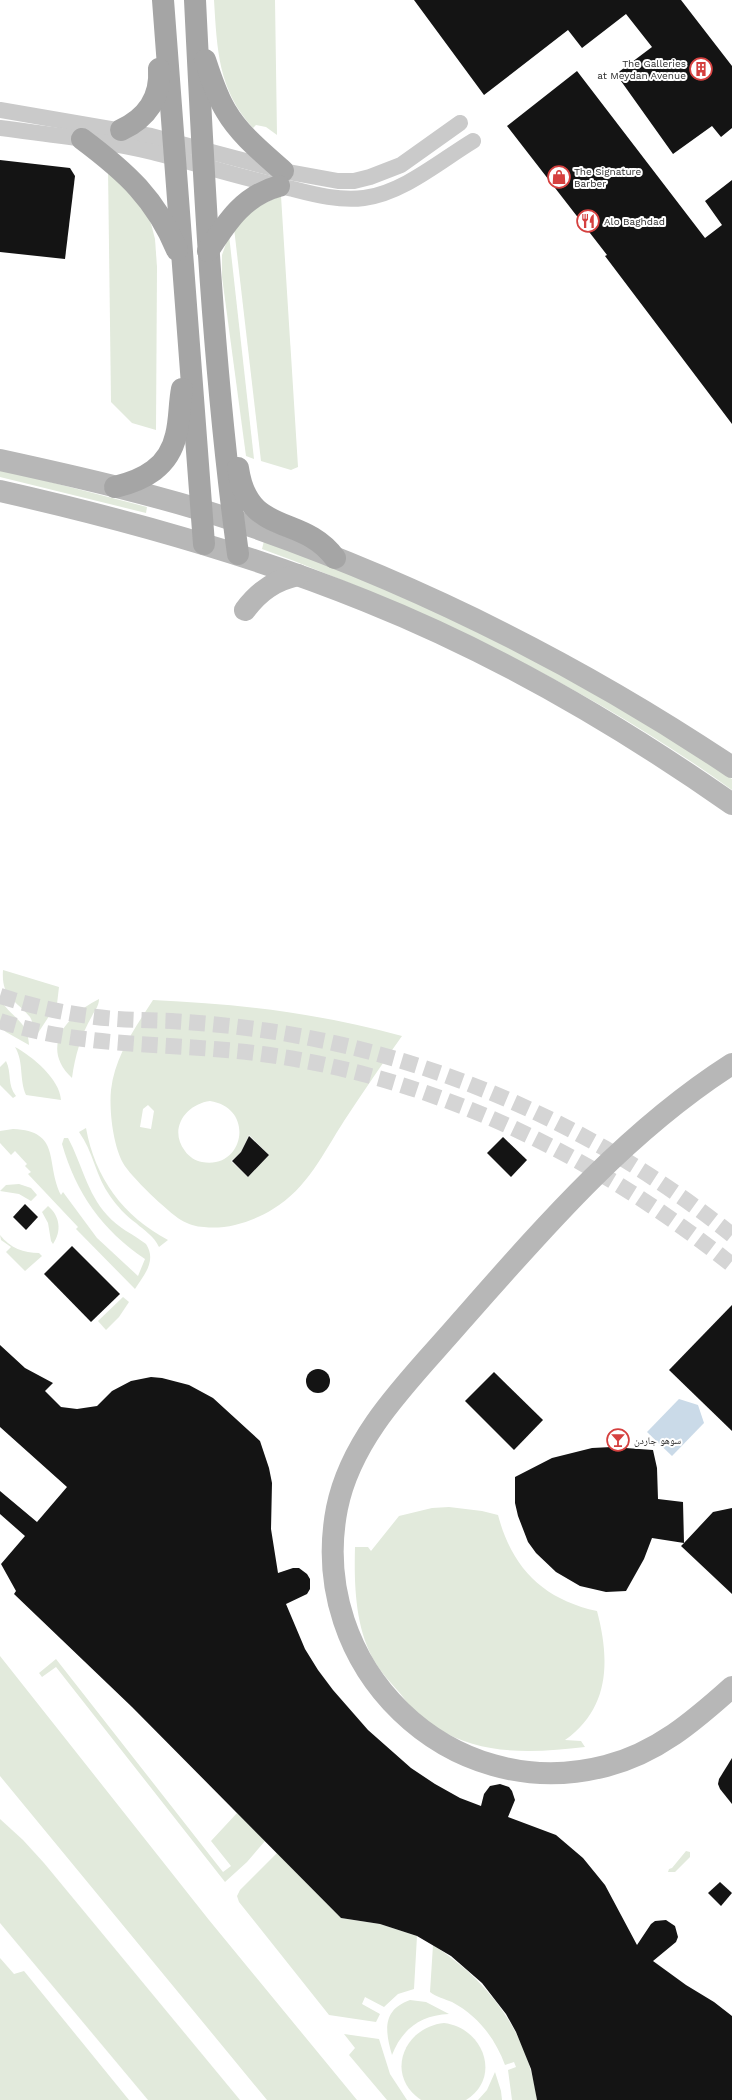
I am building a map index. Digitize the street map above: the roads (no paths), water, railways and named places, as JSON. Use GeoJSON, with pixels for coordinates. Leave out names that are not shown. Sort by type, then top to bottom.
{"type":"FeatureCollection","features":[{"type":"Feature","properties":{"kind":"main road"},"geometry":{"type":"LineString","coordinates":[[121,130],[135,122],[146,112],[157,94],[159,80],[157,31],[163,0]]}},
{"type":"Feature","properties":{"kind":"main road"},"geometry":{"type":"LineString","coordinates":[[163,0],[189,361],[204,544]]}},
{"type":"Feature","properties":{"kind":"main road"},"geometry":{"type":"LineString","coordinates":[[195,0],[208,251],[221,413],[238,554]]}},
{"type":"Feature","properties":{"kind":"main road"},"geometry":{"type":"LineString","coordinates":[[196,34],[213,84],[226,112],[281,179],[240,206],[229,218],[208,251]]}},
{"type":"Feature","properties":{"kind":"main road"},"geometry":{"type":"LineString","coordinates":[[82,139],[127,174],[151,201],[170,233],[183,267]]}},
{"type":"Feature","properties":{"kind":"main road"},"geometry":{"type":"LineString","coordinates":[[115,487],[134,482],[151,474],[165,460],[170,452],[176,434],[181,393],[189,361]]}},
{"type":"Feature","properties":{"kind":"main road"},"geometry":{"type":"LineString","coordinates":[[221,413],[233,442],[242,489],[250,504],[270,520],[318,540],[335,558]]}},
{"type":"Feature","properties":{"kind":"street"},"geometry":{"type":"LineString","coordinates":[[0,110],[121,130],[174,150],[281,179],[333,198],[349,199],[379,195],[405,185],[473,141]]}},
{"type":"Feature","properties":{"kind":"street"},"geometry":{"type":"LineString","coordinates":[[281,179],[354,181],[370,177],[396,168],[415,157],[460,123]]}},
{"type":"Feature","properties":{"kind":"street"},"geometry":{"type":"LineString","coordinates":[[0,128],[174,150]]}},
{"type":"Feature","properties":{"kind":"street"},"geometry":{"type":"LineString","coordinates":[[0,460],[115,487],[234,520],[335,558],[425,595],[488,624],[608,688],[665,722],[732,767]]}},
{"type":"Feature","properties":{"kind":"street"},"geometry":{"type":"LineString","coordinates":[[0,491],[238,554],[298,574],[368,601],[430,628],[552,689],[663,756],[732,804]]}},
{"type":"Feature","properties":{"kind":"street"},"geometry":{"type":"LineString","coordinates":[[245,610],[266,588],[287,577],[298,574]]}},
{"type":"Feature","properties":{"kind":"street"},"geometry":{"type":"LineString","coordinates":[[732,1064],[672,1107],[610,1160],[497,1280],[388,1406],[362,1444],[351,1464],[338,1506],[333,1551],[334,1573],[342,1617],[353,1645],[371,1678],[385,1696],[417,1727],[448,1747],[475,1759],[496,1766],[540,1773],[563,1773],[607,1766],[649,1751],[668,1740],[700,1716],[732,1687]]}},
{"type":"Feature","properties":{"kind":"water"},"geometry":{"type":"Polygon","coordinates":[[[679,1399],[698,1405],[704,1423],[672,1456],[647,1432],[679,1399]]]}},
{"type":"Feature","properties":{"kind":"tunnel"},"geometry":{"type":"LineString","coordinates":[[0,996],[44,1008],[88,1016],[232,1026],[269,1031],[332,1043],[394,1058],[454,1078],[514,1102],[571,1130],[627,1162],[681,1197],[732,1235]]}},
{"type":"Feature","properties":{"kind":"tunnel"},"geometry":{"type":"LineString","coordinates":[[0,1021],[32,1030],[97,1041],[229,1050],[262,1054],[326,1065],[389,1081],[451,1102],[511,1127],[570,1156],[626,1189],[680,1226],[732,1265]]}},
{"type":"Feature","properties":{"kind":"place","name":"The Galleries at Meydan Avenue"},"geometry":{"type":"Point","coordinates":[701,69]}},
{"type":"Feature","properties":{"kind":"place","name":"The Signature Barber"},"geometry":{"type":"Point","coordinates":[559,177]}},
{"type":"Feature","properties":{"kind":"place","name":"Alo Baghdad"},"geometry":{"type":"Point","coordinates":[588,221]}},
{"type":"Feature","properties":{"kind":"place","name":"سوهو جاردن"},"geometry":{"type":"Point","coordinates":[618,1440]}}]}
